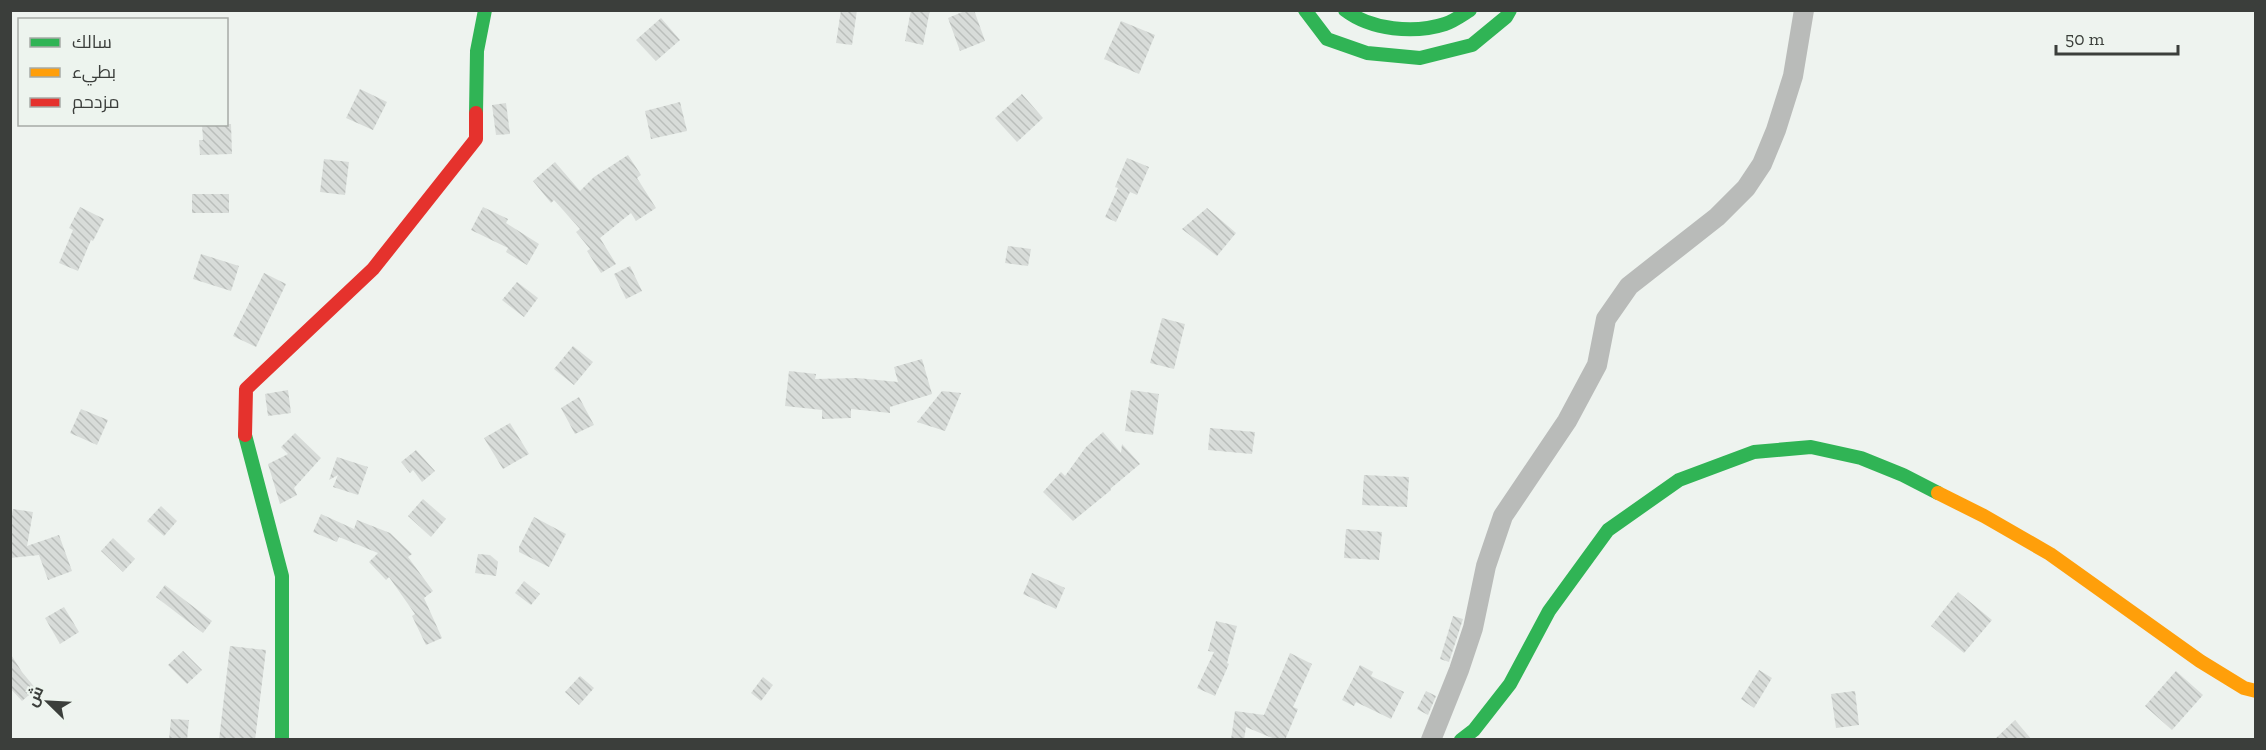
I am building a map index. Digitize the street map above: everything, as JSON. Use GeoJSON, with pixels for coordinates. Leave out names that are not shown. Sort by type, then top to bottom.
{"type":"FeatureCollection","features":[{"type":"Feature","properties":{"kind":"street"},"geometry":{"type":"LineString","coordinates":[[282,740],[282,576],[244,433],[246,389],[373,269],[476,139],[477,51],[485,10]]}},
{"type":"Feature","properties":{"kind":"street"},"geometry":{"type":"LineString","coordinates":[[1305,10],[1327,39],[1367,53],[1420,58],[1472,45],[1506,17],[1510,10]]}},
{"type":"Feature","properties":{"kind":"street"},"geometry":{"type":"LineString","coordinates":[[1345,10],[1350,15],[1379,26],[1417,29],[1446,24],[1470,10]]}},
{"type":"Feature","properties":{"kind":"street"},"geometry":{"type":"LineString","coordinates":[[1431,740],[1473,628],[1486,566],[1503,516],[1567,421],[1597,365],[1606,319],[1629,286],[1717,217],[1746,188],[1762,164],[1776,130],[1793,76],[1804,10]]}},
{"type":"Feature","properties":{"kind":"street"},"geometry":{"type":"LineString","coordinates":[[1461,740],[1474,729],[1510,684],[1549,611],[1608,530],[1679,480],[1754,452],[1810,447],[1861,458],[1984,516],[2050,554],[2200,661],[2244,688],[2256,691]]}},
{"type":"Feature","properties":{"kind":"building"},"geometry":{"type":"Polygon","coordinates":[[[841,10],[857,10],[852,45],[836,43],[841,10]]]}},
{"type":"Feature","properties":{"kind":"building"},"geometry":{"type":"Polygon","coordinates":[[[911,10],[930,10],[923,45],[905,41],[911,10]]]}},
{"type":"Feature","properties":{"kind":"building"},"geometry":{"type":"Polygon","coordinates":[[[967,10],[974,10],[985,41],[960,51],[948,18],[967,10]]]}},
{"type":"Feature","properties":{"kind":"building"},"geometry":{"type":"Polygon","coordinates":[[[661,18],[680,40],[656,61],[636,40],[661,18]]]}},
{"type":"Feature","properties":{"kind":"building"},"geometry":{"type":"Polygon","coordinates":[[[1121,21],[1155,35],[1139,74],[1104,59],[1121,21]]]}},
{"type":"Feature","properties":{"kind":"building"},"geometry":{"type":"Polygon","coordinates":[[[360,89],[387,102],[373,130],[346,118],[360,89]]]}},
{"type":"Feature","properties":{"kind":"building"},"geometry":{"type":"Polygon","coordinates":[[[1022,94],[1043,118],[1017,142],[995,118],[1022,94]]]}},
{"type":"Feature","properties":{"kind":"building"},"geometry":{"type":"Polygon","coordinates":[[[680,102],[687,131],[651,139],[645,111],[680,102]]]}},
{"type":"Feature","properties":{"kind":"building"},"geometry":{"type":"Polygon","coordinates":[[[506,103],[510,134],[496,135],[492,105],[506,103]]]}},
{"type":"Feature","properties":{"kind":"building"},"geometry":{"type":"Polygon","coordinates":[[[231,124],[232,154],[200,155],[199,140],[203,140],[202,126],[231,124]]]}},
{"type":"Feature","properties":{"kind":"building"},"geometry":{"type":"Polygon","coordinates":[[[628,155],[641,175],[637,178],[656,208],[636,221],[631,213],[600,238],[616,264],[601,273],[587,251],[590,249],[576,232],[580,229],[554,200],[551,203],[533,181],[555,162],[580,191],[594,177],[628,155]]]}},
{"type":"Feature","properties":{"kind":"building"},"geometry":{"type":"Polygon","coordinates":[[[1127,158],[1149,167],[1137,195],[1130,192],[1116,222],[1105,217],[1118,188],[1115,187],[1127,158]]]}},
{"type":"Feature","properties":{"kind":"building"},"geometry":{"type":"Polygon","coordinates":[[[324,159],[349,162],[345,195],[320,192],[324,159]]]}},
{"type":"Feature","properties":{"kind":"building"},"geometry":{"type":"Polygon","coordinates":[[[192,194],[229,194],[229,213],[192,213],[192,194]]]}},
{"type":"Feature","properties":{"kind":"building"},"geometry":{"type":"Polygon","coordinates":[[[80,207],[104,219],[93,241],[91,240],[78,271],[59,263],[73,230],[69,228],[80,207]]]}},
{"type":"Feature","properties":{"kind":"building"},"geometry":{"type":"Polygon","coordinates":[[[483,207],[508,219],[506,223],[539,244],[527,265],[506,252],[508,248],[471,230],[483,207]]]}},
{"type":"Feature","properties":{"kind":"building"},"geometry":{"type":"Polygon","coordinates":[[[1207,208],[1236,233],[1217,256],[1182,229],[1207,208]]]}},
{"type":"Feature","properties":{"kind":"building"},"geometry":{"type":"Polygon","coordinates":[[[1008,246],[1031,249],[1028,266],[1005,263],[1008,246]]]}},
{"type":"Feature","properties":{"kind":"building"},"geometry":{"type":"Polygon","coordinates":[[[201,254],[239,266],[231,291],[193,279],[201,254]]]}},
{"type":"Feature","properties":{"kind":"building"},"geometry":{"type":"Polygon","coordinates":[[[630,266],[642,291],[626,299],[614,274],[630,266]]]}},
{"type":"Feature","properties":{"kind":"building"},"geometry":{"type":"Polygon","coordinates":[[[264,273],[286,284],[256,347],[233,336],[264,273]]]}},
{"type":"Feature","properties":{"kind":"building"},"geometry":{"type":"Polygon","coordinates":[[[517,282],[538,298],[524,317],[502,300],[517,282]]]}},
{"type":"Feature","properties":{"kind":"building"},"geometry":{"type":"Polygon","coordinates":[[[1162,318],[1185,324],[1174,369],[1150,363],[1162,318]]]}},
{"type":"Feature","properties":{"kind":"building"},"geometry":{"type":"Polygon","coordinates":[[[573,346],[593,362],[574,385],[554,369],[573,346]]]}},
{"type":"Feature","properties":{"kind":"building"},"geometry":{"type":"Polygon","coordinates":[[[922,359],[932,394],[890,407],[890,413],[851,409],[851,418],[822,419],[822,410],[785,406],[789,371],[816,374],[815,379],[857,378],[898,382],[894,367],[922,359]]]}},
{"type":"Feature","properties":{"kind":"building"},"geometry":{"type":"Polygon","coordinates":[[[288,390],[291,413],[268,416],[265,394],[288,390]]]}},
{"type":"Feature","properties":{"kind":"building"},"geometry":{"type":"Polygon","coordinates":[[[1131,390],[1159,394],[1153,435],[1125,431],[1131,390]]]}},
{"type":"Feature","properties":{"kind":"building"},"geometry":{"type":"Polygon","coordinates":[[[942,391],[961,393],[945,431],[917,422],[942,391]]]}},
{"type":"Feature","properties":{"kind":"building"},"geometry":{"type":"Polygon","coordinates":[[[579,397],[594,425],[575,434],[561,408],[579,397]]]}},
{"type":"Feature","properties":{"kind":"building"},"geometry":{"type":"Polygon","coordinates":[[[81,409],[108,420],[97,445],[70,433],[81,409]]]}},
{"type":"Feature","properties":{"kind":"building"},"geometry":{"type":"Polygon","coordinates":[[[510,423],[529,454],[503,469],[484,438],[510,423]]]}},
{"type":"Feature","properties":{"kind":"building"},"geometry":{"type":"Polygon","coordinates":[[[1210,428],[1255,432],[1252,454],[1208,450],[1210,428]]]}},
{"type":"Feature","properties":{"kind":"building"},"geometry":{"type":"Polygon","coordinates":[[[1103,432],[1121,453],[1122,444],[1140,464],[1073,521],[1043,492],[1061,472],[1065,476],[1086,447],[1103,432]]]}},
{"type":"Feature","properties":{"kind":"building"},"geometry":{"type":"Polygon","coordinates":[[[295,433],[321,458],[294,488],[297,495],[280,504],[268,464],[288,454],[281,447],[295,433]]]}},
{"type":"Feature","properties":{"kind":"building"},"geometry":{"type":"Polygon","coordinates":[[[416,450],[435,471],[422,482],[413,470],[410,473],[401,462],[416,450]]]}},
{"type":"Feature","properties":{"kind":"building"},"geometry":{"type":"Polygon","coordinates":[[[337,457],[368,467],[358,495],[333,487],[338,475],[329,480],[337,457]]]}},
{"type":"Feature","properties":{"kind":"building"},"geometry":{"type":"Polygon","coordinates":[[[1364,475],[1409,477],[1407,507],[1362,505],[1364,475]]]}},
{"type":"Feature","properties":{"kind":"building"},"geometry":{"type":"Polygon","coordinates":[[[423,499],[446,519],[431,537],[408,516],[423,499]]]}},
{"type":"Feature","properties":{"kind":"building"},"geometry":{"type":"Polygon","coordinates":[[[161,506],[177,521],[164,536],[147,521],[161,506]]]}},
{"type":"Feature","properties":{"kind":"building"},"geometry":{"type":"Polygon","coordinates":[[[13,509],[33,512],[27,546],[59,535],[72,571],[48,580],[39,555],[10,558],[10,523],[13,509]]]}},
{"type":"Feature","properties":{"kind":"building"},"geometry":{"type":"Polygon","coordinates":[[[321,514],[354,529],[357,520],[390,533],[412,554],[408,557],[433,591],[424,598],[442,638],[426,645],[412,616],[415,614],[389,577],[386,580],[369,562],[378,553],[339,537],[337,542],[313,532],[321,514]]]}},
{"type":"Feature","properties":{"kind":"building"},"geometry":{"type":"Polygon","coordinates":[[[534,517],[566,534],[549,567],[519,552],[519,547],[534,517]]]}},
{"type":"Feature","properties":{"kind":"building"},"geometry":{"type":"Polygon","coordinates":[[[1346,529],[1382,532],[1379,560],[1344,558],[1346,529]]]}},
{"type":"Feature","properties":{"kind":"building"},"geometry":{"type":"Polygon","coordinates":[[[113,538],[135,559],[123,572],[101,551],[113,538]]]}},
{"type":"Feature","properties":{"kind":"building"},"geometry":{"type":"Polygon","coordinates":[[[478,554],[490,555],[498,562],[496,576],[475,573],[478,554]]]}},
{"type":"Feature","properties":{"kind":"building"},"geometry":{"type":"Polygon","coordinates":[[[1032,573],[1065,588],[1056,609],[1023,594],[1032,573]]]}},
{"type":"Feature","properties":{"kind":"building"},"geometry":{"type":"Polygon","coordinates":[[[524,581],[540,594],[531,605],[515,593],[524,581]]]}},
{"type":"Feature","properties":{"kind":"building"},"geometry":{"type":"Polygon","coordinates":[[[165,585],[212,621],[203,633],[156,597],[165,585]]]}},
{"type":"Feature","properties":{"kind":"building"},"geometry":{"type":"Polygon","coordinates":[[[1958,592],[1992,620],[1964,653],[1931,626],[1958,592]]]}},
{"type":"Feature","properties":{"kind":"building"},"geometry":{"type":"Polygon","coordinates":[[[64,607],[79,632],[60,644],[45,618],[64,607]]]}},
{"type":"Feature","properties":{"kind":"building"},"geometry":{"type":"Polygon","coordinates":[[[1453,616],[1463,619],[1449,662],[1440,659],[1453,616]]]}},
{"type":"Feature","properties":{"kind":"building"},"geometry":{"type":"Polygon","coordinates":[[[1216,621],[1237,626],[1227,663],[1229,664],[1215,696],[1197,688],[1214,652],[1208,651],[1216,621]]]}},
{"type":"Feature","properties":{"kind":"building"},"geometry":{"type":"Polygon","coordinates":[[[230,646],[266,650],[255,740],[219,740],[230,646]]]}},
{"type":"Feature","properties":{"kind":"building"},"geometry":{"type":"Polygon","coordinates":[[[183,651],[202,670],[187,684],[168,665],[183,651]]]}},
{"type":"Feature","properties":{"kind":"building"},"geometry":{"type":"Polygon","coordinates":[[[10,653],[36,689],[22,701],[10,688],[10,653]]]}},
{"type":"Feature","properties":{"kind":"building"},"geometry":{"type":"Polygon","coordinates":[[[1290,653],[1312,664],[1293,707],[1298,709],[1285,740],[1277,740],[1246,727],[1244,740],[1231,740],[1235,711],[1264,715],[1290,653]]]}},
{"type":"Feature","properties":{"kind":"building"},"geometry":{"type":"Polygon","coordinates":[[[1360,665],[1373,672],[1371,676],[1404,692],[1391,719],[1356,702],[1354,706],[1342,700],[1360,665]]]}},
{"type":"Feature","properties":{"kind":"building"},"geometry":{"type":"Polygon","coordinates":[[[1759,670],[1772,678],[1754,708],[1741,699],[1759,670]]]}},
{"type":"Feature","properties":{"kind":"building"},"geometry":{"type":"Polygon","coordinates":[[[2176,671],[2203,695],[2172,730],[2145,706],[2176,671]]]}},
{"type":"Feature","properties":{"kind":"building"},"geometry":{"type":"Polygon","coordinates":[[[580,676],[594,688],[579,705],[565,692],[580,676]]]}},
{"type":"Feature","properties":{"kind":"building"},"geometry":{"type":"Polygon","coordinates":[[[763,677],[773,685],[761,701],[751,693],[763,677]]]}},
{"type":"Feature","properties":{"kind":"building"},"geometry":{"type":"Polygon","coordinates":[[[1426,691],[1436,696],[1428,715],[1417,709],[1426,691]]]}},
{"type":"Feature","properties":{"kind":"building"},"geometry":{"type":"Polygon","coordinates":[[[1855,691],[1859,725],[1836,728],[1831,694],[1855,691]]]}},
{"type":"Feature","properties":{"kind":"building"},"geometry":{"type":"Polygon","coordinates":[[[171,719],[189,720],[187,740],[169,740],[171,719]]]}},
{"type":"Feature","properties":{"kind":"building"},"geometry":{"type":"Polygon","coordinates":[[[2015,720],[2032,740],[1994,740],[2015,720]]]}},
{"type":"Feature","properties":{"kind":"traffic: fast"},"geometry":{"type":"LineString","coordinates":[[476,113],[477,51],[485,10]]}},
{"type":"Feature","properties":{"kind":"traffic: fast"},"geometry":{"type":"LineString","coordinates":[[1305,10],[1327,39],[1367,53],[1420,58],[1472,45],[1506,17],[1510,10]]}},
{"type":"Feature","properties":{"kind":"traffic: fast"},"geometry":{"type":"LineString","coordinates":[[1345,10],[1355,17],[1380,26],[1407,29],[1445,24],[1470,10]]}},
{"type":"Feature","properties":{"kind":"traffic: fast"},"geometry":{"type":"LineString","coordinates":[[245,435],[282,576],[282,740]]}},
{"type":"Feature","properties":{"kind":"traffic: fast"},"geometry":{"type":"LineString","coordinates":[[1461,740],[1474,730],[1510,684],[1549,611],[1608,530],[1679,480],[1754,452],[1811,447],[1861,458],[1903,475],[1938,493]]}},
{"type":"Feature","properties":{"kind":"traffic: slow"},"geometry":{"type":"LineString","coordinates":[[1938,493],[1984,516],[2050,554],[2200,661],[2244,688],[2256,691]]}},
{"type":"Feature","properties":{"kind":"traffic: jam"},"geometry":{"type":"LineString","coordinates":[[245,435],[246,389],[373,269],[476,139],[476,113]]}}]}
